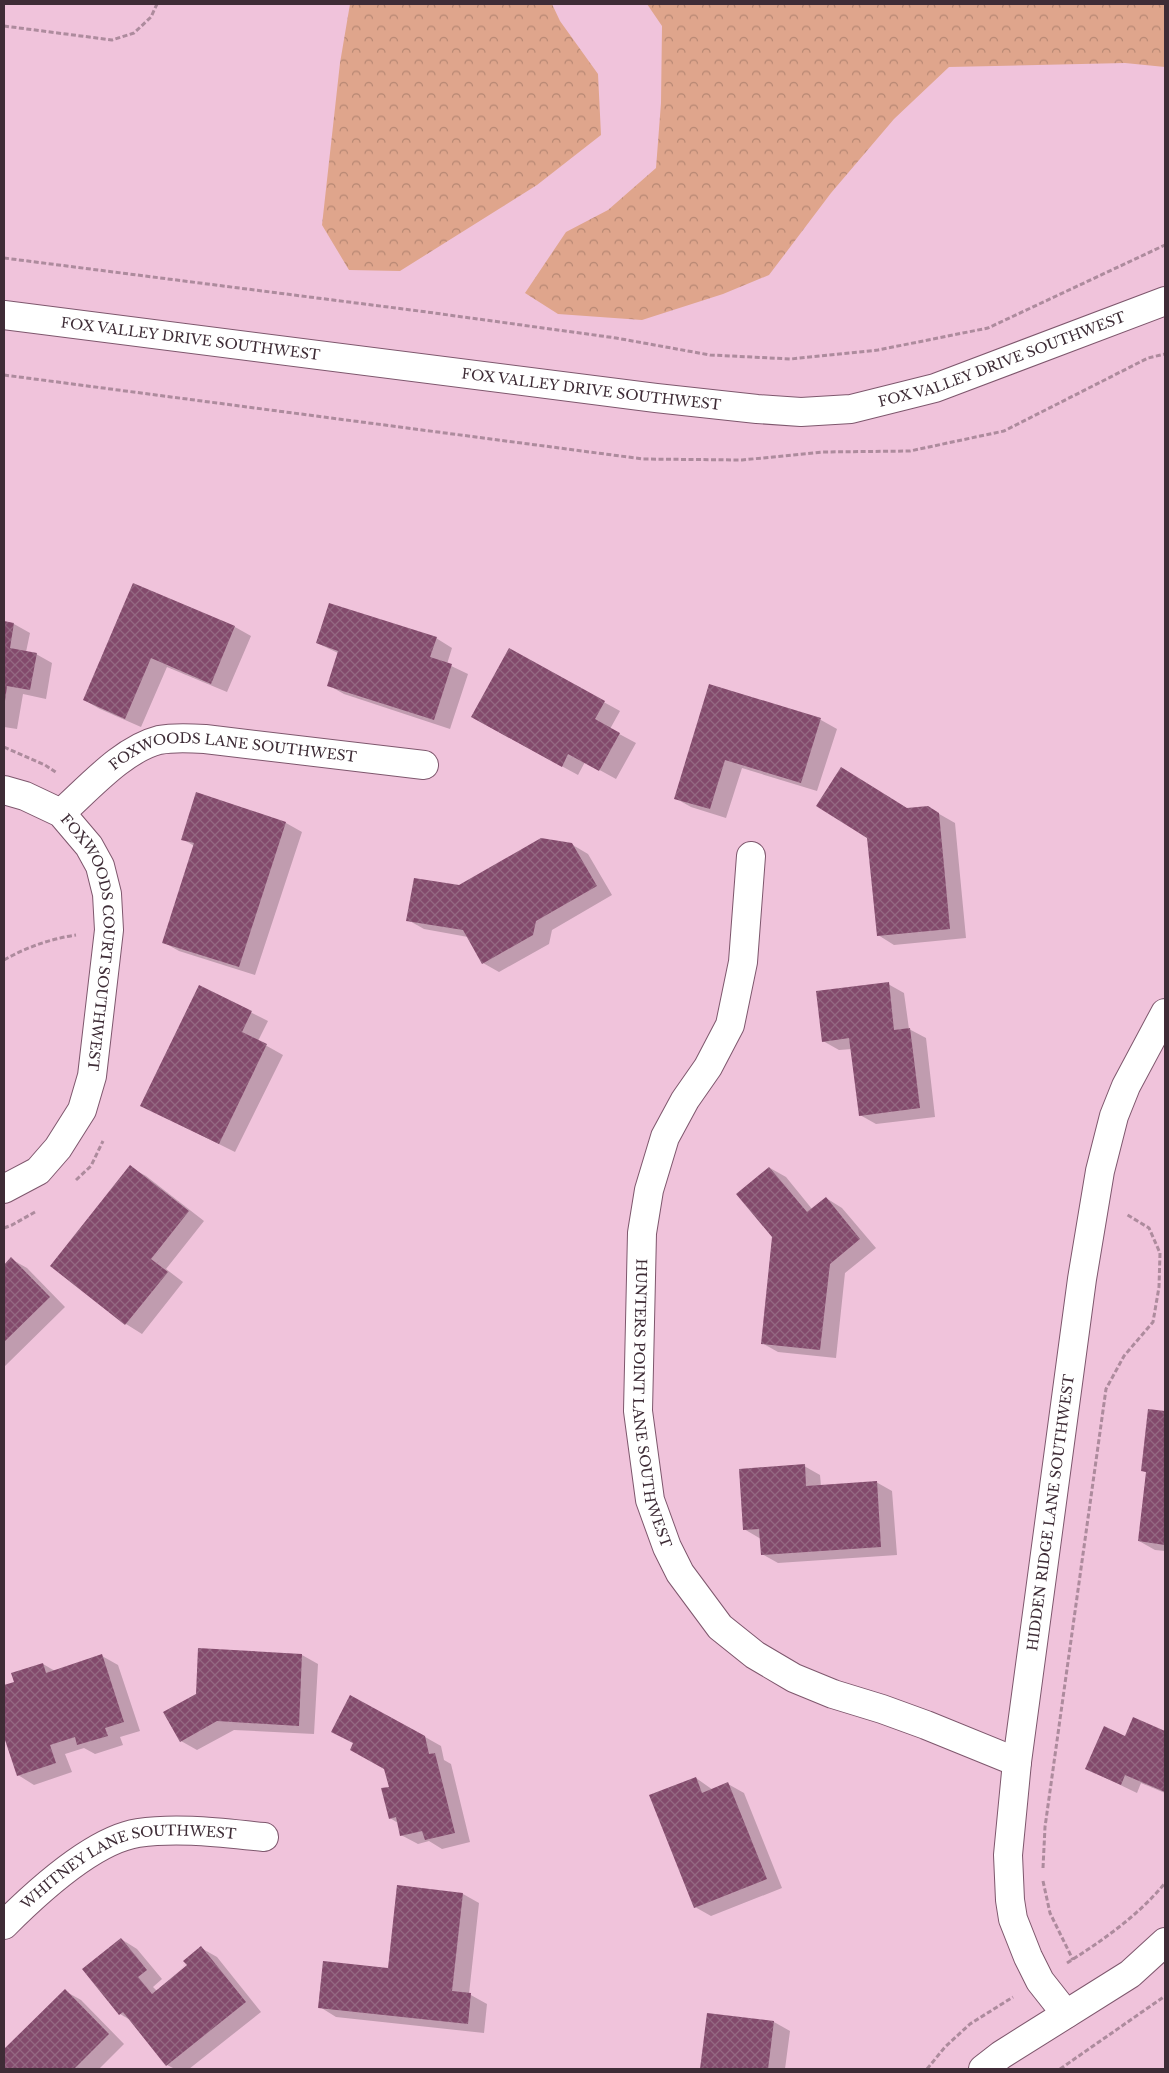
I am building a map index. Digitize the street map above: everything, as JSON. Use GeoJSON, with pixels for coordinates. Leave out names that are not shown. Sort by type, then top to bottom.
{"type":"FeatureCollection","features":[{"type":"Feature","properties":{"kind":"street","name":"FOX VALLEY DRIVE SOUTHWEST"},"geometry":{"type":"LineString","coordinates":[[4,315],[656,398],[801,412],[851,409],[935,388],[1165,301]]}},
{"type":"Feature","properties":{"kind":"street","name":"FOXWOODS LANE SOUTHWEST"},"geometry":{"type":"LineString","coordinates":[[61,812],[120,760],[140,748],[159,740],[184,738],[424,765]]}},
{"type":"Feature","properties":{"kind":"street","name":"FOXWOODS COURT SOUTHWEST"},"geometry":{"type":"LineString","coordinates":[[4,790],[25,796],[61,812],[89,846],[100,866],[107,894],[109,930],[92,1076],[82,1110],[58,1148],[38,1171],[4,1189]]}},
{"type":"Feature","properties":{"kind":"street","name":"HUNTERS POINT LANE SOUTHWEST"},"geometry":{"type":"LineString","coordinates":[[752,856],[743,962],[730,1025],[708,1067],[684,1100],[666,1137],[648,1190],[642,1233],[638,1411],[650,1500],[667,1547],[680,1573],[720,1627],[755,1655],[794,1678],[833,1694],[926,1725],[1017,1762]]}},
{"type":"Feature","properties":{"kind":"street","name":"HIDDEN RIDGE LANE SOUTHWEST"},"geometry":{"type":"LineString","coordinates":[[1066,2014],[1040,1981],[1013,1919],[1010,1900],[1008,1855],[1017,1762],[1082,1279],[1100,1171],[1114,1116],[1126,1086],[1165,1013]]}},
{"type":"Feature","properties":{"kind":"street","name":"WHITNEY LANE SOUTHWEST"},"geometry":{"type":"LineString","coordinates":[[4,1926],[27,1903],[77,1861],[116,1839],[136,1833],[167,1830],[264,1837]]}},
{"type":"Feature","properties":{"kind":"street"},"geometry":{"type":"LineString","coordinates":[[983,2069],[1001,2055],[1130,1974],[1165,1942]]}},
{"type":"Feature","properties":{"kind":"path"},"geometry":{"type":"LineString","coordinates":[[4,26],[112,40],[134,33],[151,17],[157,4]]}},
{"type":"Feature","properties":{"kind":"path"},"geometry":{"type":"LineString","coordinates":[[4,258],[436,313],[616,338],[710,355],[791,359],[878,350],[988,328],[1165,245]]}},
{"type":"Feature","properties":{"kind":"path"},"geometry":{"type":"LineString","coordinates":[[4,747],[45,765],[85,792]]}},
{"type":"Feature","properties":{"kind":"path"},"geometry":{"type":"LineString","coordinates":[[4,960],[25,948],[58,938],[109,930]]}},
{"type":"Feature","properties":{"kind":"path"},"geometry":{"type":"LineString","coordinates":[[1094,1204],[1124,1212],[1149,1228],[1160,1253],[1159,1287],[1153,1322],[1124,1356],[1106,1389],[1045,1827],[1042,1876],[1050,1913],[1073,1960],[1109,1935],[1165,1883]]}},
{"type":"Feature","properties":{"kind":"path"},"geometry":{"type":"LineString","coordinates":[[1060,2069],[1165,1996]]}},
{"type":"Feature","properties":{"kind":"path"},"geometry":{"type":"LineString","coordinates":[[927,2069],[945,2047],[970,2024],[998,2007]]}},
{"type":"Feature","properties":{"kind":"green space"},"geometry":{"type":"Polygon","coordinates":[[[350,4],[552,4],[560,21],[598,74],[601,135],[537,185],[400,271],[349,270],[322,225],[340,63],[350,4]]]}},
{"type":"Feature","properties":{"kind":"green space"},"geometry":{"type":"Polygon","coordinates":[[[647,4],[1165,4],[1165,67],[1125,63],[949,67],[894,119],[831,193],[769,275],[723,294],[642,320],[558,314],[525,293],[566,232],[608,210],[656,168],[661,103],[662,26],[647,4]]]}},
{"type":"Feature","properties":{"kind":"building"},"geometry":{"type":"Polygon","coordinates":[[[133,583],[235,626],[211,684],[151,658],[125,719],[83,700],[133,583]]]}},
{"type":"Feature","properties":{"kind":"building"},"geometry":{"type":"Polygon","coordinates":[[[329,603],[437,637],[430,657],[452,664],[434,720],[327,686],[338,651],[316,643],[329,603]]]}},
{"type":"Feature","properties":{"kind":"building"},"geometry":{"type":"Polygon","coordinates":[[[4,621],[14,623],[10,648],[37,653],[30,690],[7,686],[5,701],[4,621]]]}},
{"type":"Feature","properties":{"kind":"building"},"geometry":{"type":"Polygon","coordinates":[[[509,648],[605,701],[595,719],[620,733],[599,771],[568,754],[562,767],[471,717],[509,648]]]}},
{"type":"Feature","properties":{"kind":"building"},"geometry":{"type":"Polygon","coordinates":[[[709,684],[821,718],[801,783],[725,760],[710,809],[674,799],[709,684]]]}},
{"type":"Feature","properties":{"kind":"building"},"geometry":{"type":"Polygon","coordinates":[[[841,767],[907,808],[928,806],[939,813],[950,929],[877,936],[867,838],[816,806],[841,767]]]}},
{"type":"Feature","properties":{"kind":"building"},"geometry":{"type":"Polygon","coordinates":[[[196,792],[286,822],[239,967],[162,943],[194,843],[181,840],[196,792]]]}},
{"type":"Feature","properties":{"kind":"building"},"geometry":{"type":"Polygon","coordinates":[[[541,838],[572,843],[597,886],[536,921],[533,935],[482,964],[463,930],[406,921],[414,878],[459,885],[541,838]]]}},
{"type":"Feature","properties":{"kind":"building"},"geometry":{"type":"Polygon","coordinates":[[[889,982],[894,1030],[910,1028],[920,1108],[859,1116],[849,1038],[822,1042],[816,991],[889,982]]]}},
{"type":"Feature","properties":{"kind":"building"},"geometry":{"type":"Polygon","coordinates":[[[199,985],[252,1011],[242,1032],[267,1044],[219,1144],[140,1106],[199,985]]]}},
{"type":"Feature","properties":{"kind":"building"},"geometry":{"type":"Polygon","coordinates":[[[130,1165],[189,1211],[151,1259],[168,1272],[125,1325],[50,1266],[130,1165]]]}},
{"type":"Feature","properties":{"kind":"building"},"geometry":{"type":"Polygon","coordinates":[[[769,1167],[807,1212],[826,1197],[860,1239],[830,1264],[820,1350],[761,1344],[772,1237],[736,1194],[769,1167]]]}},
{"type":"Feature","properties":{"kind":"building"},"geometry":{"type":"Polygon","coordinates":[[[11,1257],[50,1297],[4,1342],[4,1265],[11,1257]]]}},
{"type":"Feature","properties":{"kind":"building"},"geometry":{"type":"Polygon","coordinates":[[[1148,1409],[1165,1411],[1165,1545],[1138,1541],[1146,1472],[1141,1471],[1148,1409]]]}},
{"type":"Feature","properties":{"kind":"building"},"geometry":{"type":"Polygon","coordinates":[[[805,1464],[806,1486],[877,1481],[881,1547],[761,1555],[759,1529],[743,1530],[739,1469],[805,1464]]]}},
{"type":"Feature","properties":{"kind":"building"},"geometry":{"type":"Polygon","coordinates":[[[198,1648],[302,1654],[299,1726],[217,1721],[180,1742],[163,1712],[196,1694],[198,1648]]]}},
{"type":"Feature","properties":{"kind":"building"},"geometry":{"type":"Polygon","coordinates":[[[102,1654],[124,1722],[105,1728],[108,1736],[77,1745],[75,1737],[50,1745],[56,1763],[17,1776],[4,1737],[4,1685],[14,1682],[11,1673],[43,1663],[46,1673],[102,1654]]]}},
{"type":"Feature","properties":{"kind":"building"},"geometry":{"type":"Polygon","coordinates":[[[350,1695],[425,1736],[429,1754],[435,1753],[455,1833],[425,1840],[422,1831],[400,1836],[396,1817],[389,1819],[381,1788],[389,1787],[384,1769],[350,1750],[353,1743],[331,1732],[350,1695]]]}},
{"type":"Feature","properties":{"kind":"building"},"geometry":{"type":"Polygon","coordinates":[[[1133,1717],[1165,1731],[1165,1792],[1125,1775],[1121,1785],[1085,1769],[1104,1726],[1125,1736],[1133,1717]]]}},
{"type":"Feature","properties":{"kind":"building"},"geometry":{"type":"Polygon","coordinates":[[[696,1777],[702,1793],[728,1782],[767,1879],[694,1908],[649,1795],[696,1777]]]}},
{"type":"Feature","properties":{"kind":"building"},"geometry":{"type":"Polygon","coordinates":[[[397,1885],[463,1893],[452,1991],[471,1993],[468,2024],[318,2008],[323,1961],[388,1968],[397,1885]]]}},
{"type":"Feature","properties":{"kind":"building"},"geometry":{"type":"Polygon","coordinates":[[[121,1938],[147,1970],[138,1977],[152,1994],[187,1965],[183,1961],[201,1946],[246,2002],[166,2066],[123,2012],[119,2015],[82,1969],[121,1938]]]}},
{"type":"Feature","properties":{"kind":"building"},"geometry":{"type":"Polygon","coordinates":[[[65,1989],[109,2034],[74,2069],[4,2069],[4,2049],[65,1989]]]}},
{"type":"Feature","properties":{"kind":"building"},"geometry":{"type":"Polygon","coordinates":[[[707,2013],[774,2021],[768,2069],[700,2069],[707,2013]]]}}]}
